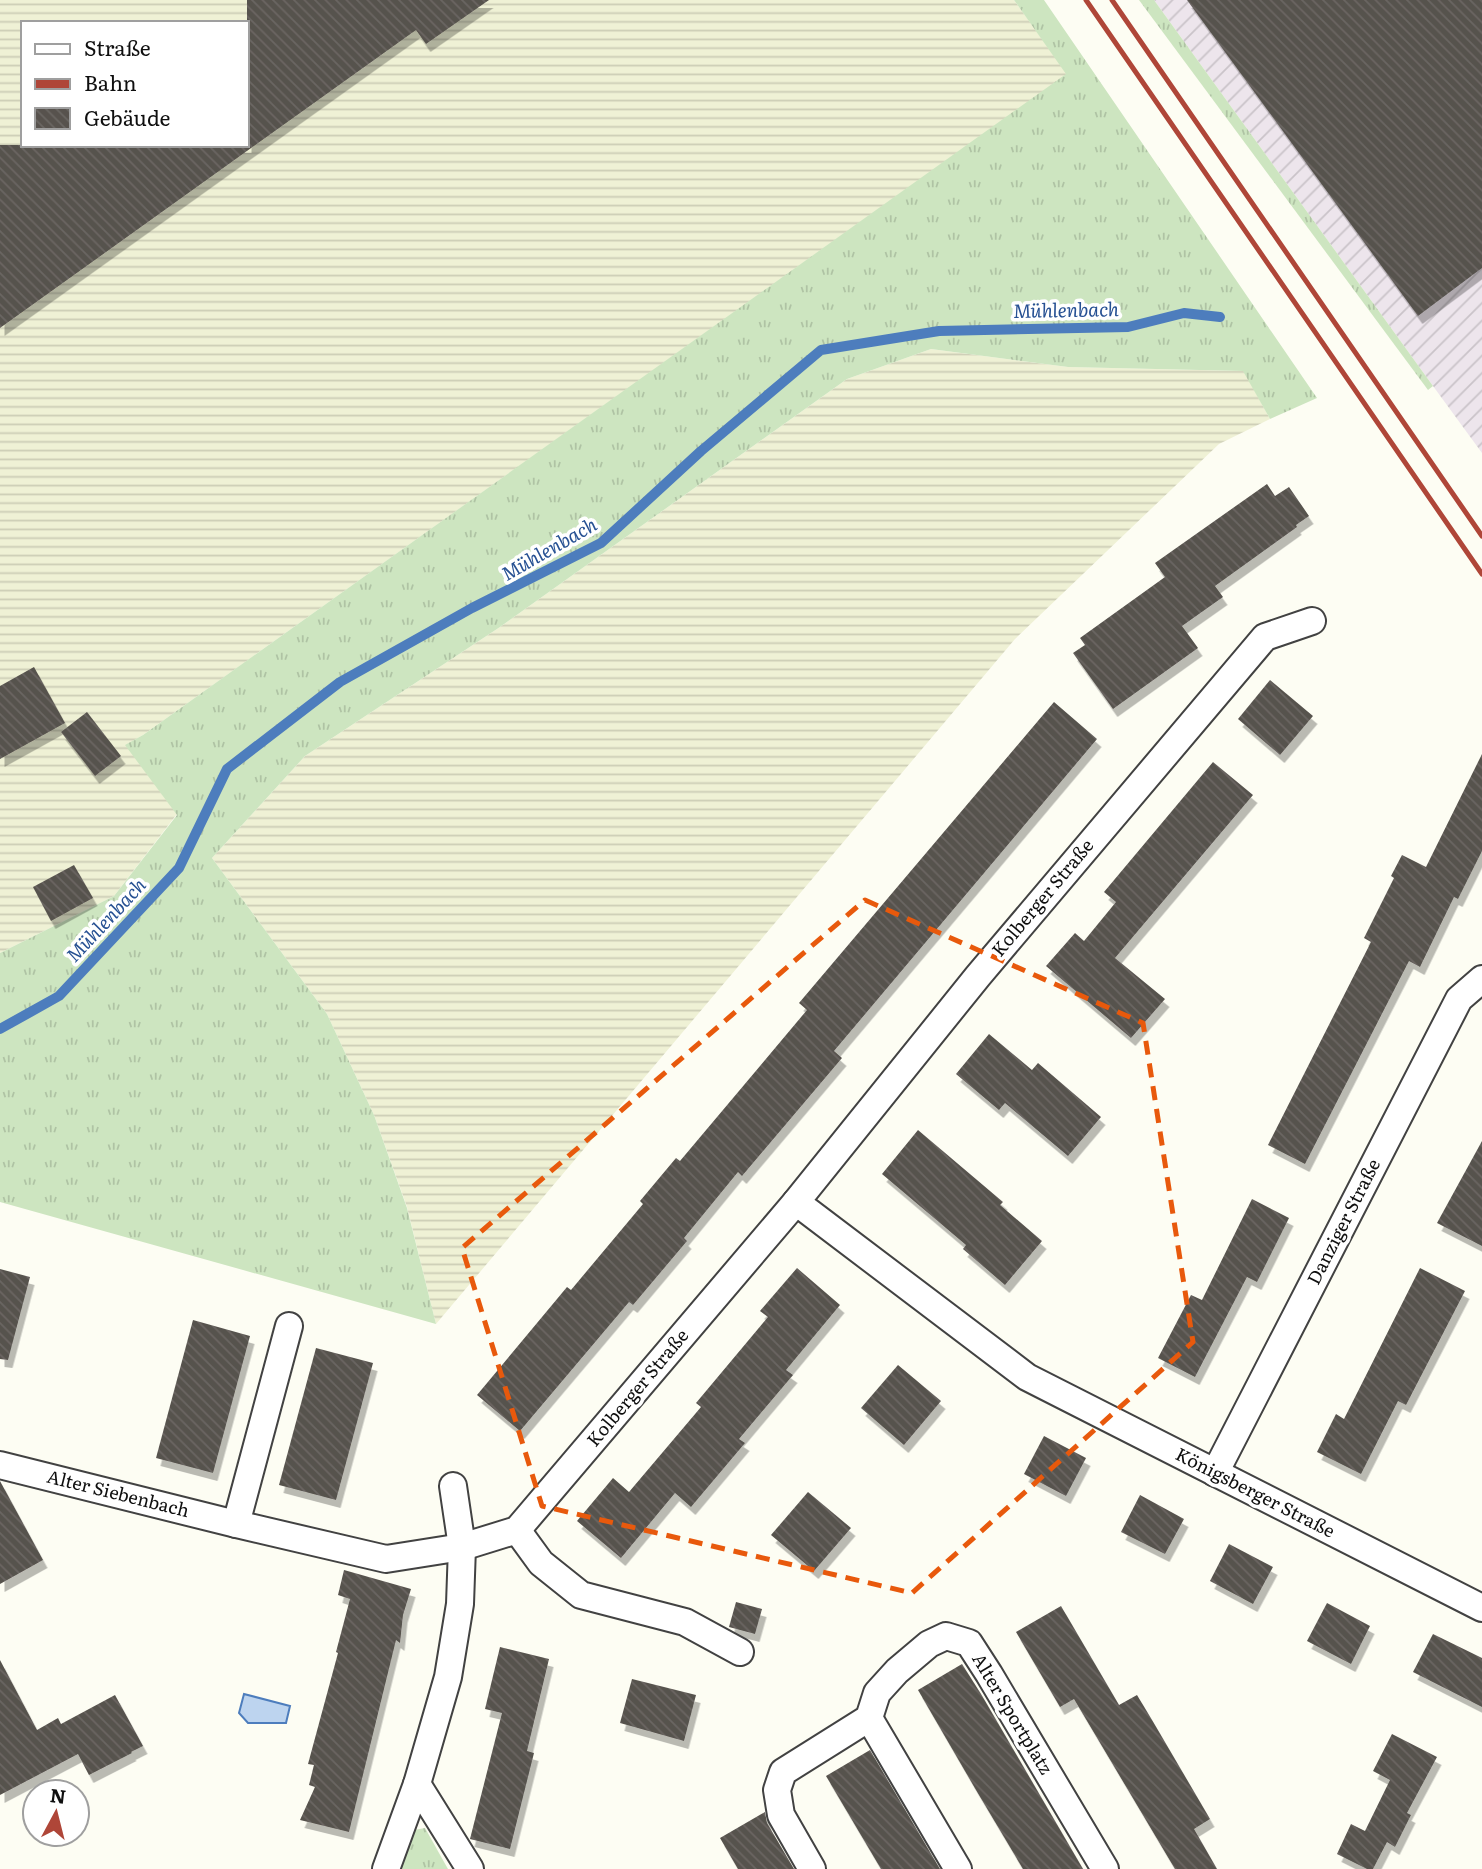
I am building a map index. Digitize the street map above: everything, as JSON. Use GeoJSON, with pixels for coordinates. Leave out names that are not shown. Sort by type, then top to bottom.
{"type":"FeatureCollection","features":[{"type":"Feature","properties":{"kind":"street","name":"Kolberger Straße"},"geometry":{"type":"LineString","coordinates":[[517,1530],[796,1202],[978,976],[1265,637],[1312,621]]}},
{"type":"Feature","properties":{"kind":"street","name":"Danziger Straße"},"geometry":{"type":"LineString","coordinates":[[1215,1473],[1459,999],[1482,979]]}},
{"type":"Feature","properties":{"kind":"street","name":"Königsberger Straße"},"geometry":{"type":"LineString","coordinates":[[796,1202],[1027,1377],[1482,1608]]}},
{"type":"Feature","properties":{"kind":"street"},"geometry":{"type":"LineString","coordinates":[[236,1524],[289,1326]]}},
{"type":"Feature","properties":{"kind":"street","name":"Alter Siebenbach"},"geometry":{"type":"LineString","coordinates":[[0,1465],[386,1559],[462,1547]]}},
{"type":"Feature","properties":{"kind":"street"},"geometry":{"type":"LineString","coordinates":[[389,1862],[417,1784],[448,1677],[460,1604],[462,1547],[453,1486]]}},
{"type":"Feature","properties":{"kind":"street"},"geometry":{"type":"LineString","coordinates":[[462,1547],[517,1530],[541,1563],[581,1595],[685,1622],[740,1652]]}},
{"type":"Feature","properties":{"kind":"street","name":"Alter Sportplatz"},"geometry":{"type":"LineString","coordinates":[[869,1718],[877,1693],[897,1671],[929,1644],[946,1636],[969,1643],[1105,1869]]}},
{"type":"Feature","properties":{"kind":"street"},"geometry":{"type":"LineString","coordinates":[[812,1869],[781,1815],[777,1790],[783,1772],[869,1718],[958,1869]]}},
{"type":"Feature","properties":{"kind":"street"},"geometry":{"type":"LineString","coordinates":[[417,1784],[470,1869]]}},
{"type":"Feature","properties":{"kind":"highlighted area"},"geometry":{"type":"Polygon","coordinates":[[[865,900],[1143,1023],[1193,1342],[912,1593],[542,1506],[462,1248],[865,900]]]}},
{"type":"Feature","properties":{"kind":"shaded area"},"geometry":{"type":"Polygon","coordinates":[[[1154,0],[1482,0],[1482,453],[1433,386],[1154,0]]]}},
{"type":"Feature","properties":{"kind":"green space"},"geometry":{"type":"Polygon","coordinates":[[[0,0],[1014,0],[1067,74],[126,745],[177,814],[114,896],[0,953],[0,0]]]}},
{"type":"Feature","properties":{"kind":"green space"},"geometry":{"type":"Polygon","coordinates":[[[1014,0],[1044,0],[1317,398],[1270,419],[1243,371],[1068,367],[931,349],[847,379],[500,627],[305,756],[212,858],[327,1014],[374,1115],[407,1208],[436,1324],[0,1202],[0,953],[114,896],[177,815],[125,745],[143,735],[1066,74],[1014,0]]]}},
{"type":"Feature","properties":{"kind":"green space"},"geometry":{"type":"Polygon","coordinates":[[[1139,0],[1154,0],[1433,386],[1428,390],[1139,0]]]}},
{"type":"Feature","properties":{"kind":"green space"},"geometry":{"type":"Polygon","coordinates":[[[931,349],[1068,367],[1244,371],[1270,419],[1219,444],[1015,639],[436,1324],[407,1207],[374,1115],[327,1014],[212,858],[305,756],[500,627],[847,379],[931,349]]]}},
{"type":"Feature","properties":{"kind":"green space"},"geometry":{"type":"Polygon","coordinates":[[[425,1828],[448,1869],[401,1869],[414,1830],[425,1828]]]}},
{"type":"Feature","properties":{"kind":"water"},"geometry":{"type":"Polygon","coordinates":[[[244,1694],[290,1706],[286,1723],[248,1723],[239,1713],[244,1694]]]}},
{"type":"Feature","properties":{"kind":"building"},"geometry":{"type":"Polygon","coordinates":[[[247,0],[489,0],[426,44],[416,30],[0,328],[0,145],[248,147],[247,0]]]}},
{"type":"Feature","properties":{"kind":"building"},"geometry":{"type":"Polygon","coordinates":[[[1187,0],[1482,0],[1482,268],[1418,316],[1187,0]]]}},
{"type":"Feature","properties":{"kind":"building"},"geometry":{"type":"Polygon","coordinates":[[[1267,484],[1275,496],[1289,487],[1309,516],[1215,586],[1223,597],[1182,626],[1198,648],[1113,709],[1073,653],[1085,645],[1080,638],[1165,577],[1155,563],[1267,484]]]}},
{"type":"Feature","properties":{"kind":"building"},"geometry":{"type":"Polygon","coordinates":[[[34,667],[65,723],[0,759],[0,686],[34,667]]]}},
{"type":"Feature","properties":{"kind":"building"},"geometry":{"type":"Polygon","coordinates":[[[1270,680],[1313,716],[1280,755],[1238,719],[1270,680]]]}},
{"type":"Feature","properties":{"kind":"building"},"geometry":{"type":"Polygon","coordinates":[[[1054,702],[1097,739],[834,1051],[842,1058],[742,1176],[738,1172],[684,1238],[687,1241],[633,1305],[629,1302],[520,1431],[477,1395],[567,1287],[571,1290],[643,1204],[640,1201],[676,1158],[680,1161],[807,1010],[799,1003],[1054,702]]]}},
{"type":"Feature","properties":{"kind":"building"},"geometry":{"type":"Polygon","coordinates":[[[87,712],[121,756],[95,776],[61,732],[87,712]]]}},
{"type":"Feature","properties":{"kind":"building"},"geometry":{"type":"Polygon","coordinates":[[[1482,754],[1482,851],[1458,899],[1454,897],[1420,967],[1409,961],[1305,1164],[1268,1145],[1371,942],[1364,938],[1394,878],[1391,876],[1402,855],[1426,867],[1482,754]]]}},
{"type":"Feature","properties":{"kind":"building"},"geometry":{"type":"Polygon","coordinates":[[[1213,762],[1253,795],[1115,958],[1165,999],[1131,1038],[1046,966],[1075,933],[1084,941],[1116,902],[1104,892],[1213,762]]]}},
{"type":"Feature","properties":{"kind":"building"},"geometry":{"type":"Polygon","coordinates":[[[74,865],[93,898],[51,921],[33,887],[74,865]]]}},
{"type":"Feature","properties":{"kind":"building"},"geometry":{"type":"Polygon","coordinates":[[[989,1034],[1032,1070],[1038,1063],[1101,1117],[1068,1156],[1005,1103],[999,1110],[956,1074],[989,1034]]]}},
{"type":"Feature","properties":{"kind":"building"},"geometry":{"type":"Polygon","coordinates":[[[918,1130],[1003,1202],[1000,1205],[1042,1241],[1005,1285],[963,1249],[966,1245],[882,1174],[918,1130]]]}},
{"type":"Feature","properties":{"kind":"building"},"geometry":{"type":"Polygon","coordinates":[[[1482,1141],[1482,1246],[1437,1223],[1482,1141]]]}},
{"type":"Feature","properties":{"kind":"building"},"geometry":{"type":"Polygon","coordinates":[[[1252,1199],[1289,1218],[1257,1282],[1247,1277],[1195,1377],[1158,1358],[1191,1295],[1202,1300],[1252,1199]]]}},
{"type":"Feature","properties":{"kind":"building"},"geometry":{"type":"Polygon","coordinates":[[[797,1268],[840,1305],[786,1370],[793,1375],[739,1439],[745,1443],[691,1507],[675,1493],[621,1558],[577,1521],[613,1478],[629,1492],[701,1407],[696,1403],[768,1317],[760,1311],[797,1268]]]}},
{"type":"Feature","properties":{"kind":"building"},"geometry":{"type":"Polygon","coordinates":[[[1420,1268],[1465,1291],[1406,1405],[1398,1401],[1361,1474],[1317,1452],[1336,1414],[1344,1419],[1420,1268]]]}},
{"type":"Feature","properties":{"kind":"building"},"geometry":{"type":"Polygon","coordinates":[[[0,1269],[30,1277],[8,1360],[0,1359],[0,1269]]]}},
{"type":"Feature","properties":{"kind":"building"},"geometry":{"type":"Polygon","coordinates":[[[193,1320],[250,1336],[213,1473],[156,1458],[193,1320]]]}},
{"type":"Feature","properties":{"kind":"building"},"geometry":{"type":"Polygon","coordinates":[[[316,1348],[373,1363],[336,1500],[279,1485],[316,1348]]]}},
{"type":"Feature","properties":{"kind":"building"},"geometry":{"type":"Polygon","coordinates":[[[898,1365],[941,1401],[904,1445],[861,1408],[898,1365]]]}},
{"type":"Feature","properties":{"kind":"building"},"geometry":{"type":"Polygon","coordinates":[[[1044,1436],[1086,1458],[1066,1496],[1024,1474],[1044,1436]]]}},
{"type":"Feature","properties":{"kind":"building"},"geometry":{"type":"Polygon","coordinates":[[[0,1481],[43,1560],[0,1584],[0,1481]]]}},
{"type":"Feature","properties":{"kind":"building"},"geometry":{"type":"Polygon","coordinates":[[[808,1492],[851,1528],[814,1571],[771,1535],[808,1492]]]}},
{"type":"Feature","properties":{"kind":"building"},"geometry":{"type":"Polygon","coordinates":[[[1140,1495],[1184,1519],[1165,1554],[1121,1532],[1140,1495]]]}},
{"type":"Feature","properties":{"kind":"building"},"geometry":{"type":"Polygon","coordinates":[[[1229,1544],[1273,1567],[1253,1604],[1210,1581],[1229,1544]]]}},
{"type":"Feature","properties":{"kind":"building"},"geometry":{"type":"Polygon","coordinates":[[[344,1570],[411,1589],[403,1615],[400,1643],[396,1640],[349,1832],[300,1820],[315,1787],[309,1785],[314,1765],[308,1764],[350,1599],[338,1595],[344,1570]]]}},
{"type":"Feature","properties":{"kind":"building"},"geometry":{"type":"Polygon","coordinates":[[[736,1602],[762,1609],[755,1634],[729,1627],[736,1602]]]}},
{"type":"Feature","properties":{"kind":"building"},"geometry":{"type":"Polygon","coordinates":[[[1327,1603],[1370,1626],[1351,1664],[1307,1641],[1327,1603]]]}},
{"type":"Feature","properties":{"kind":"building"},"geometry":{"type":"Polygon","coordinates":[[[1061,1606],[1119,1705],[1137,1695],[1152,1720],[1210,1819],[1194,1829],[1217,1869],[1175,1869],[1074,1699],[1060,1707],[1016,1632],[1061,1606]]]}},
{"type":"Feature","properties":{"kind":"building"},"geometry":{"type":"Polygon","coordinates":[[[1433,1634],[1482,1658],[1482,1707],[1413,1672],[1433,1634]]]}},
{"type":"Feature","properties":{"kind":"building"},"geometry":{"type":"Polygon","coordinates":[[[500,1647],[549,1659],[527,1751],[534,1753],[510,1849],[470,1839],[502,1713],[485,1709],[500,1647]]]}},
{"type":"Feature","properties":{"kind":"building"},"geometry":{"type":"Polygon","coordinates":[[[0,1660],[37,1730],[58,1718],[61,1724],[115,1695],[143,1746],[89,1775],[78,1754],[32,1778],[21,1778],[21,1784],[0,1795],[0,1660]]]}},
{"type":"Feature","properties":{"kind":"building"},"geometry":{"type":"Polygon","coordinates":[[[962,1664],[1083,1869],[1023,1869],[976,1790],[918,1690],[962,1664]]]}},
{"type":"Feature","properties":{"kind":"building"},"geometry":{"type":"Polygon","coordinates":[[[632,1679],[696,1695],[684,1741],[620,1723],[632,1679]]]}},
{"type":"Feature","properties":{"kind":"building"},"geometry":{"type":"Polygon","coordinates":[[[1392,1734],[1437,1757],[1407,1813],[1411,1815],[1395,1847],[1387,1842],[1373,1869],[1367,1869],[1337,1854],[1351,1824],[1365,1831],[1390,1780],[1373,1771],[1392,1734]]]}},
{"type":"Feature","properties":{"kind":"building"},"geometry":{"type":"Polygon","coordinates":[[[870,1750],[940,1869],[881,1869],[826,1776],[870,1750]]]}},
{"type":"Feature","properties":{"kind":"building"},"geometry":{"type":"Polygon","coordinates":[[[765,1812],[767,1823],[794,1869],[738,1869],[720,1838],[765,1812]]]}},
{"type":"Feature","properties":{"kind":"waterway","name":"Mühlenbach"},"geometry":{"type":"LineString","coordinates":[[0,1029],[59,996],[179,868],[227,769],[340,682],[472,608],[601,543],[701,451],[821,350],[939,331],[1128,327],[1184,313],[1220,317]]}},
{"type":"Feature","properties":{"kind":"railway"},"geometry":{"type":"LineString","coordinates":[[1086,0],[1482,574]]}},
{"type":"Feature","properties":{"kind":"railway"},"geometry":{"type":"LineString","coordinates":[[1112,0],[1482,536]]}}]}
